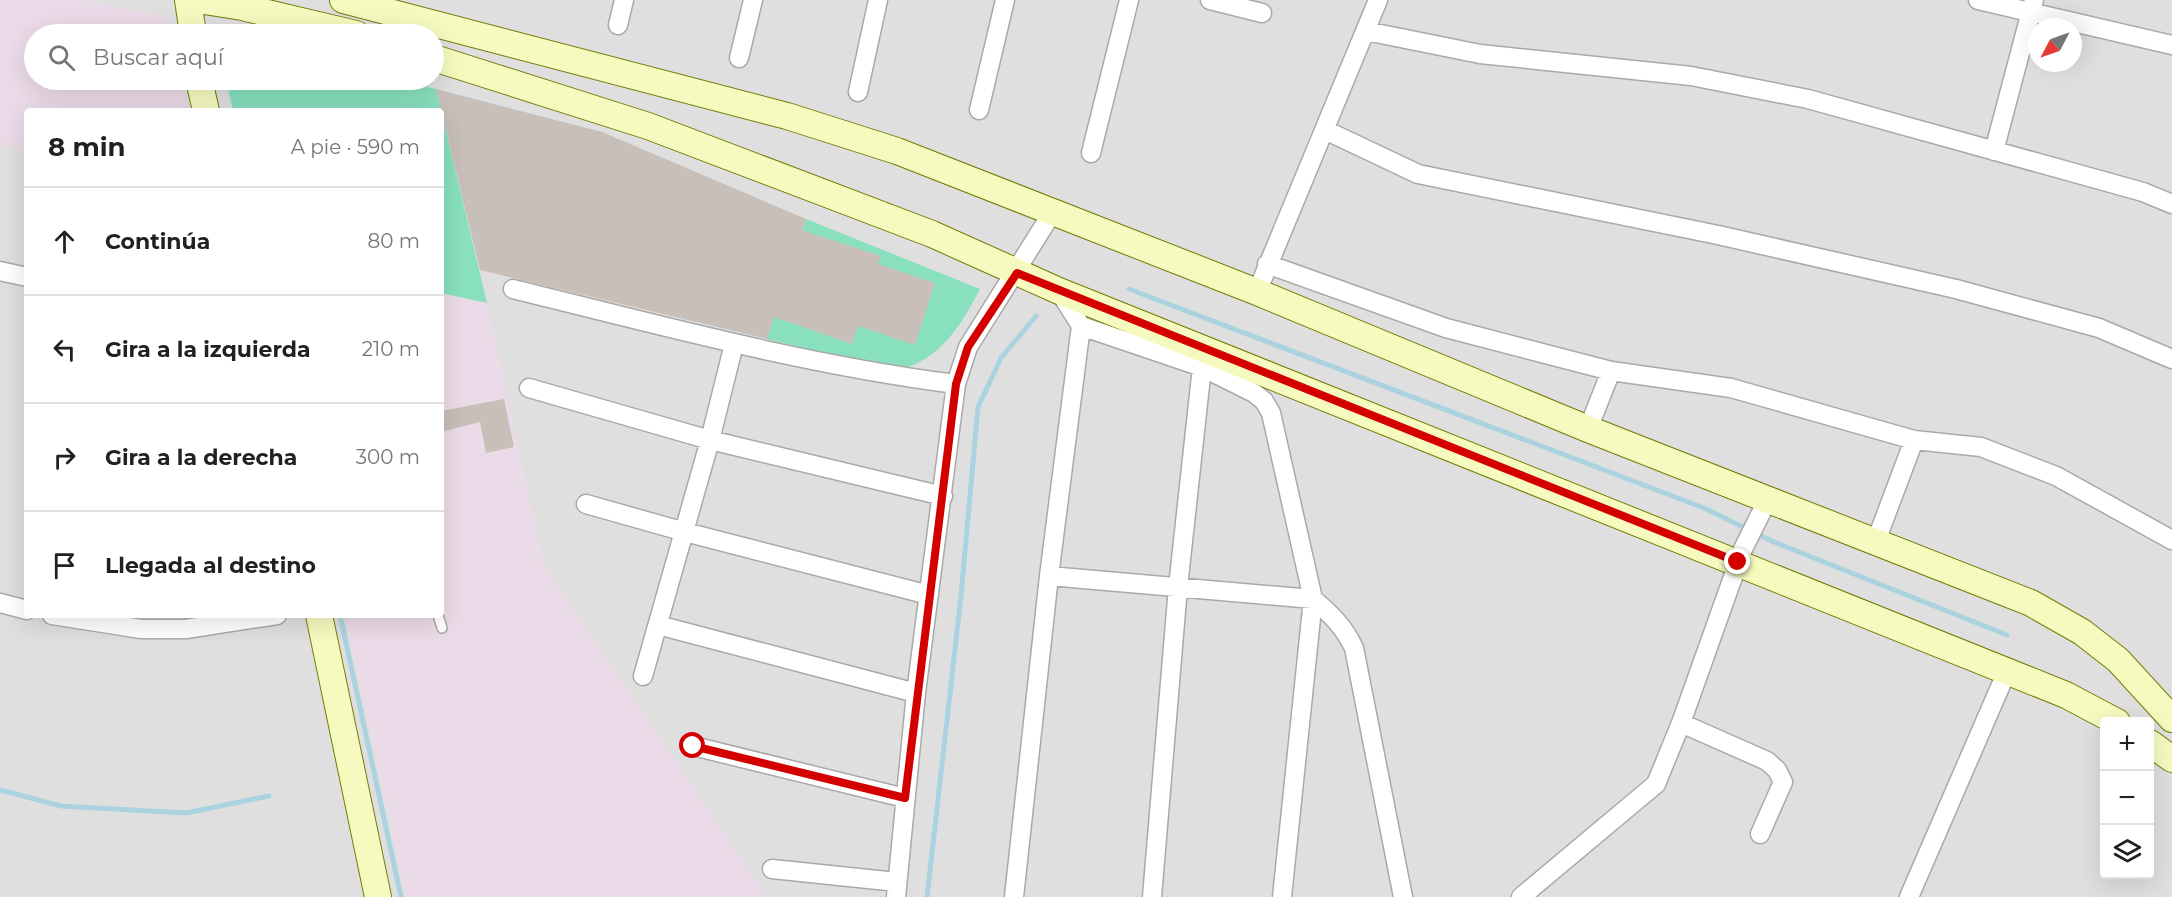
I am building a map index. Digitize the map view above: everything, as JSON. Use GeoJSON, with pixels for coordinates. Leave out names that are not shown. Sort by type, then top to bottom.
{"type":"FeatureCollection","features":[{"type":"Feature","properties":{"kind":"main road"},"geometry":{"type":"LineString","coordinates":[[188,0],[192,24]]}},
{"type":"Feature","properties":{"kind":"main road"},"geometry":{"type":"LineString","coordinates":[[198,0],[243,3],[320,24]]}},
{"type":"Feature","properties":{"kind":"main road"},"geometry":{"type":"LineString","coordinates":[[359,1],[787,116],[897,151],[1257,292],[1588,429],[1764,505],[1876,541],[2031,603],[2082,632],[2118,660],[2172,718]]}},
{"type":"Feature","properties":{"kind":"main road"},"geometry":{"type":"LineString","coordinates":[[444,61],[648,126],[932,234],[1059,291],[1740,555],[2066,695],[2108,717]]}},
{"type":"Feature","properties":{"kind":"main road"},"geometry":{"type":"LineString","coordinates":[[201,90],[205,108]]}},
{"type":"Feature","properties":{"kind":"main road"},"geometry":{"type":"LineString","coordinates":[[320,618],[378,897]]}},
{"type":"Feature","properties":{"kind":"main road"},"geometry":{"type":"LineString","coordinates":[[2154,746],[2172,759]]}},
{"type":"Feature","properties":{"kind":"street"},"geometry":{"type":"LineString","coordinates":[[618,25],[624,0]]}},
{"type":"Feature","properties":{"kind":"street"},"geometry":{"type":"LineString","coordinates":[[738,58],[753,0]]}},
{"type":"Feature","properties":{"kind":"street"},"geometry":{"type":"LineString","coordinates":[[858,92],[878,0]]}},
{"type":"Feature","properties":{"kind":"street"},"geometry":{"type":"LineString","coordinates":[[979,110],[1005,0]]}},
{"type":"Feature","properties":{"kind":"street"},"geometry":{"type":"LineString","coordinates":[[1091,153],[1129,0]]}},
{"type":"Feature","properties":{"kind":"street"},"geometry":{"type":"LineString","coordinates":[[1210,0],[1262,13]]}},
{"type":"Feature","properties":{"kind":"street"},"geometry":{"type":"LineString","coordinates":[[1257,292],[1378,0]]}},
{"type":"Feature","properties":{"kind":"street"},"geometry":{"type":"LineString","coordinates":[[1978,0],[2033,6],[2172,45]]}},
{"type":"Feature","properties":{"kind":"street"},"geometry":{"type":"LineString","coordinates":[[358,24],[359,1]]}},
{"type":"Feature","properties":{"kind":"street"},"geometry":{"type":"LineString","coordinates":[[1994,151],[2033,6]]}},
{"type":"Feature","properties":{"kind":"street"},"geometry":{"type":"LineString","coordinates":[[1366,31],[1480,54],[1691,76],[1808,99],[2143,192],[2172,204]]}},
{"type":"Feature","properties":{"kind":"street"},"geometry":{"type":"LineString","coordinates":[[1325,130],[1418,174],[1718,235],[1956,289],[2099,328],[2172,359]]}},
{"type":"Feature","properties":{"kind":"street"},"geometry":{"type":"LineString","coordinates":[[772,869],[897,890],[916,693],[956,384],[968,347],[1017,273],[1052,213]]}},
{"type":"Feature","properties":{"kind":"street"},"geometry":{"type":"LineString","coordinates":[[1267,264],[1446,328],[1611,371],[1731,388],[1914,440],[1981,447],[2056,476],[2172,540]]}},
{"type":"Feature","properties":{"kind":"street"},"geometry":{"type":"LineString","coordinates":[[0,271],[24,276]]}},
{"type":"Feature","properties":{"kind":"street"},"geometry":{"type":"LineString","coordinates":[[513,289],[734,344],[910,378],[956,384]]}},
{"type":"Feature","properties":{"kind":"street"},"geometry":{"type":"LineString","coordinates":[[1059,291],[1081,326],[1202,367],[1254,393],[1264,401],[1271,413],[1313,599],[1282,897]]}},
{"type":"Feature","properties":{"kind":"street"},"geometry":{"type":"LineString","coordinates":[[1014,897],[1049,576],[1081,326]]}},
{"type":"Feature","properties":{"kind":"street"},"geometry":{"type":"LineString","coordinates":[[643,676],[685,532],[734,344]]}},
{"type":"Feature","properties":{"kind":"street"},"geometry":{"type":"LineString","coordinates":[[1152,897],[1178,586],[1202,367]]}},
{"type":"Feature","properties":{"kind":"street"},"geometry":{"type":"LineString","coordinates":[[1588,429],[1611,371]]}},
{"type":"Feature","properties":{"kind":"street"},"geometry":{"type":"LineString","coordinates":[[529,388],[710,440],[943,496]]}},
{"type":"Feature","properties":{"kind":"street"},"geometry":{"type":"LineString","coordinates":[[1876,541],[1914,440]]}},
{"type":"Feature","properties":{"kind":"street"},"geometry":{"type":"LineString","coordinates":[[586,504],[929,595]]}},
{"type":"Feature","properties":{"kind":"street"},"geometry":{"type":"LineString","coordinates":[[1521,897],[1656,784],[1681,723],[1740,555],[1764,505]]}},
{"type":"Feature","properties":{"kind":"street"},"geometry":{"type":"LineString","coordinates":[[1049,576],[1313,599],[1346,630],[1354,648],[1403,897]]}},
{"type":"Feature","properties":{"kind":"street"},"geometry":{"type":"LineString","coordinates":[[0,603],[24,609]]}},
{"type":"Feature","properties":{"kind":"street"},"geometry":{"type":"LineString","coordinates":[[71,618],[141,629],[186,629],[258,618]]}},
{"type":"Feature","properties":{"kind":"street"},"geometry":{"type":"LineString","coordinates":[[658,625],[916,693]]}},
{"type":"Feature","properties":{"kind":"street"},"geometry":{"type":"LineString","coordinates":[[1909,897],[2007,670]]}},
{"type":"Feature","properties":{"kind":"street"},"geometry":{"type":"LineString","coordinates":[[1681,723],[1767,761],[1778,770],[1783,782],[1760,834]]}},
{"type":"Feature","properties":{"kind":"street"},"geometry":{"type":"LineString","coordinates":[[693,746],[905,798]]}},
{"type":"Feature","properties":{"kind":"lane"},"geometry":{"type":"LineString","coordinates":[[439,618],[442,628]]}},
{"type":"Feature","properties":{"kind":"shaded area"},"geometry":{"type":"Polygon","coordinates":[[[0,0],[2172,0],[2172,897],[0,897],[0,0]]]}},
{"type":"Feature","properties":{"kind":"shaded area"},"geometry":{"type":"Polygon","coordinates":[[[0,0],[84,0],[169,18],[170,24],[24,24],[24,90],[184,90],[187,108],[24,108],[24,150],[0,143],[0,0]]]}},
{"type":"Feature","properties":{"kind":"shaded area"},"geometry":{"type":"Polygon","coordinates":[[[444,294],[487,303],[544,566],[767,897],[406,897],[346,618],[444,618],[444,294]]]}},
{"type":"Feature","properties":{"kind":"green space"},"geometry":{"type":"Polygon","coordinates":[[[228,90],[436,90],[441,108],[232,108],[228,90]]]}},
{"type":"Feature","properties":{"kind":"green space"},"geometry":{"type":"Polygon","coordinates":[[[444,123],[487,303],[444,294],[444,123]]]}},
{"type":"Feature","properties":{"kind":"green space"},"geometry":{"type":"Polygon","coordinates":[[[806,219],[980,289],[948,340],[926,358],[898,370],[766,339],[806,219]]]}},
{"type":"Feature","properties":{"kind":"building"},"geometry":{"type":"Polygon","coordinates":[[[436,90],[602,132],[806,219],[802,230],[881,256],[878,264],[935,283],[915,345],[858,326],[852,344],[774,317],[767,339],[480,270],[444,122],[444,108],[441,108],[436,90]]]}},
{"type":"Feature","properties":{"kind":"building"},"geometry":{"type":"Polygon","coordinates":[[[504,399],[514,447],[486,453],[480,422],[444,431],[444,410],[504,399]]]}},
{"type":"Feature","properties":{"kind":"waterway"},"geometry":{"type":"LineString","coordinates":[[1129,289],[1704,508],[1774,542],[2007,635]]}},
{"type":"Feature","properties":{"kind":"waterway"},"geometry":{"type":"LineString","coordinates":[[927,897],[961,596],[978,407],[1001,358],[1036,316]]}},
{"type":"Feature","properties":{"kind":"waterway"},"geometry":{"type":"LineString","coordinates":[[341,618],[401,897]]}},
{"type":"Feature","properties":{"kind":"waterway"},"geometry":{"type":"LineString","coordinates":[[0,790],[61,806],[186,813],[269,796]]}},
{"type":"Feature","properties":{"kind":"route"},"geometry":{"type":"LineString","coordinates":[[693,746],[905,798],[916,693],[956,384],[968,347],[1017,273],[1738,562]]}}]}
